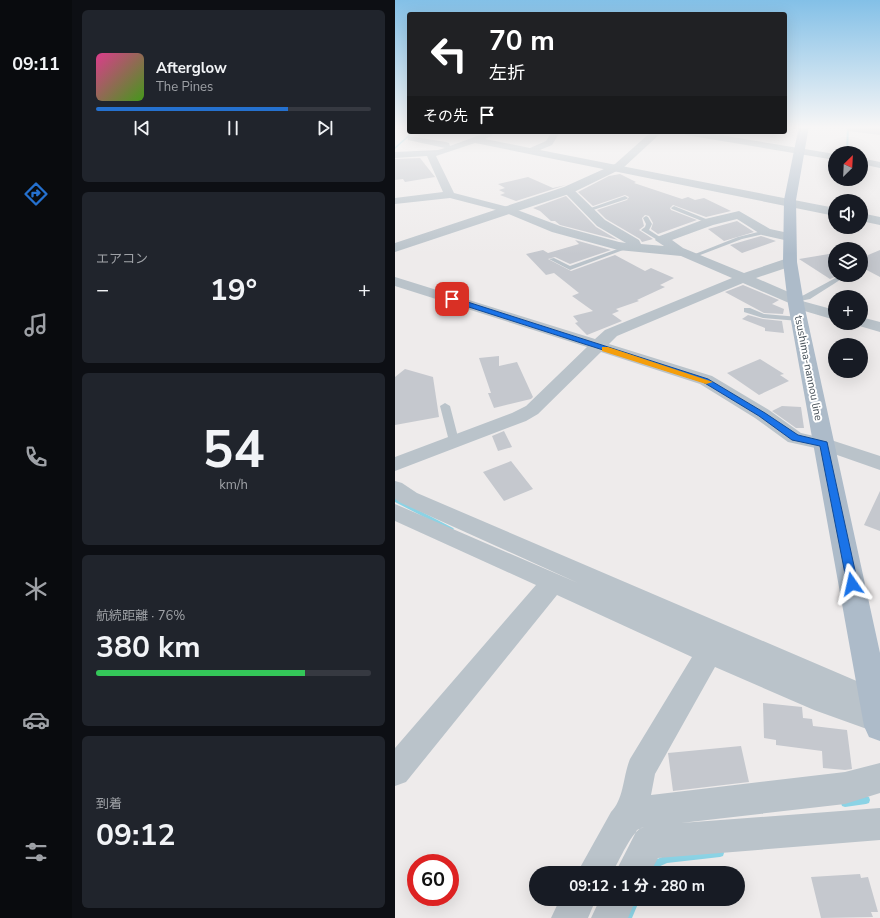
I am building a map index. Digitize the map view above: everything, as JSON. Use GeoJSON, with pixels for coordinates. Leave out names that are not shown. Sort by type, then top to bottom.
{"type":"FeatureCollection","features":[{"type":"Feature","properties":{"kind":"main road","name":"tsushima-nannou line"},"geometry":{"type":"LineString","coordinates":[[796,169],[790,202],[789,237],[790,262],[797,308],[879,711]]}},
{"type":"Feature","properties":{"kind":"street"},"geometry":{"type":"LineString","coordinates":[[438,169],[450,195]]}},
{"type":"Feature","properties":{"kind":"street"},"geometry":{"type":"LineString","coordinates":[[395,248],[568,190],[613,169]]}},
{"type":"Feature","properties":{"kind":"street"},"geometry":{"type":"LineString","coordinates":[[626,169],[828,209]]}},
{"type":"Feature","properties":{"kind":"street"},"geometry":{"type":"LineString","coordinates":[[568,190],[601,223],[635,244],[628,247]]}},
{"type":"Feature","properties":{"kind":"street"},"geometry":{"type":"LineString","coordinates":[[395,201],[450,195],[508,210],[556,229],[628,247],[689,254]]}},
{"type":"Feature","properties":{"kind":"street"},"geometry":{"type":"LineString","coordinates":[[661,240],[709,222],[739,215],[765,232],[789,237]]}},
{"type":"Feature","properties":{"kind":"street"},"geometry":{"type":"LineString","coordinates":[[868,217],[880,218]]}},
{"type":"Feature","properties":{"kind":"street"},"geometry":{"type":"LineString","coordinates":[[868,218],[880,221]]}},
{"type":"Feature","properties":{"kind":"street"},"geometry":{"type":"LineString","coordinates":[[661,240],[689,254],[745,277],[797,308],[828,314]]}},
{"type":"Feature","properties":{"kind":"street"},"geometry":{"type":"LineString","coordinates":[[395,464],[519,417],[532,410],[611,333],[745,277],[790,262]]}},
{"type":"Feature","properties":{"kind":"street"},"geometry":{"type":"LineString","coordinates":[[395,281],[593,349]]}},
{"type":"Feature","properties":{"kind":"street"},"geometry":{"type":"LineString","coordinates":[[395,287],[593,349],[706,380],[762,414],[795,438],[880,453]]}},
{"type":"Feature","properties":{"kind":"street"},"geometry":{"type":"LineString","coordinates":[[868,324],[880,327]]}},
{"type":"Feature","properties":{"kind":"street"},"geometry":{"type":"LineString","coordinates":[[824,443],[880,463]]}},
{"type":"Feature","properties":{"kind":"street"},"geometry":{"type":"LineString","coordinates":[[395,488],[409,498],[879,711]]}},
{"type":"Feature","properties":{"kind":"street"},"geometry":{"type":"LineString","coordinates":[[395,512],[709,652],[824,701],[879,711]]}},
{"type":"Feature","properties":{"kind":"street"},"geometry":{"type":"LineString","coordinates":[[395,771],[553,583]]}},
{"type":"Feature","properties":{"kind":"street"},"geometry":{"type":"LineString","coordinates":[[598,866],[622,823],[632,813],[641,770],[709,652]]}},
{"type":"Feature","properties":{"kind":"street"},"geometry":{"type":"LineString","coordinates":[[632,813],[845,788],[880,778]]}},
{"type":"Feature","properties":{"kind":"street"},"geometry":{"type":"LineString","coordinates":[[636,866],[649,842],[880,824]]}},
{"type":"Feature","properties":{"kind":"street"},"geometry":{"type":"LineString","coordinates":[[569,918],[575,906]]}},
{"type":"Feature","properties":{"kind":"street"},"geometry":{"type":"LineString","coordinates":[[609,918],[615,906]]}},
{"type":"Feature","properties":{"kind":"lane"},"geometry":{"type":"LineString","coordinates":[[588,210],[625,198]]}},
{"type":"Feature","properties":{"kind":"lane"},"geometry":{"type":"LineString","coordinates":[[674,208],[709,222]]}},
{"type":"Feature","properties":{"kind":"lane"},"geometry":{"type":"LineString","coordinates":[[646,218],[649,224],[648,228],[644,230],[661,240]]}},
{"type":"Feature","properties":{"kind":"lane"},"geometry":{"type":"LineString","coordinates":[[689,254],[765,232]]}},
{"type":"Feature","properties":{"kind":"lane"},"geometry":{"type":"LineString","coordinates":[[552,259],[570,268],[628,247]]}},
{"type":"Feature","properties":{"kind":"lane"},"geometry":{"type":"LineString","coordinates":[[747,310],[763,316],[797,308],[807,297],[834,282]]}},
{"type":"Feature","properties":{"kind":"lane"},"geometry":{"type":"LineString","coordinates":[[445,406],[454,441]]}},
{"type":"Feature","properties":{"kind":"building"},"geometry":{"type":"Polygon","coordinates":[[[395,169],[429,169],[435,177],[405,182],[403,179],[395,180],[395,169]]]}},
{"type":"Feature","properties":{"kind":"building"},"geometry":{"type":"Polygon","coordinates":[[[620,174],[636,182],[634,183],[682,199],[688,197],[695,200],[704,198],[731,211],[706,217],[673,205],[670,208],[671,210],[697,220],[658,234],[651,229],[653,223],[649,216],[645,215],[642,218],[644,226],[639,230],[653,239],[642,242],[640,239],[606,219],[597,210],[627,200],[629,197],[625,195],[593,206],[578,192],[609,176],[620,174]]]}},
{"type":"Feature","properties":{"kind":"building"},"geometry":{"type":"Polygon","coordinates":[[[528,177],[553,188],[566,185],[516,201],[500,195],[505,193],[499,190],[505,188],[498,184],[528,177]]]}},
{"type":"Feature","properties":{"kind":"building"},"geometry":{"type":"Polygon","coordinates":[[[566,196],[596,227],[618,240],[560,225],[555,221],[551,221],[540,211],[533,208],[566,196]]]}},
{"type":"Feature","properties":{"kind":"building"},"geometry":{"type":"Polygon","coordinates":[[[737,221],[754,232],[724,241],[708,229],[737,221]]]}},
{"type":"Feature","properties":{"kind":"building"},"geometry":{"type":"Polygon","coordinates":[[[761,236],[776,241],[742,253],[730,245],[761,236]]]}},
{"type":"Feature","properties":{"kind":"building"},"geometry":{"type":"Polygon","coordinates":[[[575,240],[611,250],[570,264],[555,257],[548,259],[571,271],[615,255],[645,271],[651,268],[674,278],[660,285],[665,287],[637,300],[639,301],[616,309],[619,311],[612,314],[622,321],[587,335],[575,323],[578,322],[573,316],[593,311],[572,296],[579,293],[554,273],[546,275],[526,254],[543,250],[548,253],[579,244],[575,240]]]}},
{"type":"Feature","properties":{"kind":"building"},"geometry":{"type":"Polygon","coordinates":[[[880,250],[880,277],[868,271],[868,255],[880,250]]]}},
{"type":"Feature","properties":{"kind":"building"},"geometry":{"type":"Polygon","coordinates":[[[828,254],[828,278],[799,259],[828,254]]]}},
{"type":"Feature","properties":{"kind":"building"},"geometry":{"type":"Polygon","coordinates":[[[743,285],[779,300],[772,304],[784,309],[783,314],[764,313],[725,292],[743,285]]]}},
{"type":"Feature","properties":{"kind":"building"},"geometry":{"type":"Polygon","coordinates":[[[748,315],[763,319],[782,321],[784,333],[765,331],[765,328],[742,319],[748,315]]]}},
{"type":"Feature","properties":{"kind":"building"},"geometry":{"type":"Polygon","coordinates":[[[499,356],[499,366],[517,362],[533,397],[531,399],[494,408],[488,393],[491,393],[479,358],[499,356]]]}},
{"type":"Feature","properties":{"kind":"building"},"geometry":{"type":"Polygon","coordinates":[[[760,359],[784,374],[780,375],[789,381],[759,395],[727,373],[760,359]]]}},
{"type":"Feature","properties":{"kind":"building"},"geometry":{"type":"Polygon","coordinates":[[[405,369],[433,377],[439,417],[395,425],[395,377],[405,369]]]}},
{"type":"Feature","properties":{"kind":"building"},"geometry":{"type":"Polygon","coordinates":[[[782,406],[801,407],[804,428],[796,428],[772,411],[782,406]]]}},
{"type":"Feature","properties":{"kind":"building"},"geometry":{"type":"Polygon","coordinates":[[[504,431],[512,447],[498,451],[492,436],[504,431]]]}},
{"type":"Feature","properties":{"kind":"building"},"geometry":{"type":"Polygon","coordinates":[[[511,461],[533,489],[504,501],[483,472],[511,461]]]}},
{"type":"Feature","properties":{"kind":"building"},"geometry":{"type":"Polygon","coordinates":[[[880,491],[880,531],[864,525],[880,491]]]}},
{"type":"Feature","properties":{"kind":"building"},"geometry":{"type":"Polygon","coordinates":[[[763,703],[802,707],[803,718],[812,719],[813,726],[847,730],[852,769],[845,770],[823,768],[822,751],[776,745],[776,740],[764,738],[763,703]]]}},
{"type":"Feature","properties":{"kind":"building"},"geometry":{"type":"Polygon","coordinates":[[[741,746],[749,782],[673,791],[668,753],[741,746]]]}},
{"type":"Feature","properties":{"kind":"building"},"geometry":{"type":"Polygon","coordinates":[[[860,874],[861,878],[868,877],[878,912],[871,912],[873,917],[821,918],[811,877],[860,874]]]}},
{"type":"Feature","properties":{"kind":"waterway"},"geometry":{"type":"LineString","coordinates":[[395,500],[451,529]]}},
{"type":"Feature","properties":{"kind":"waterway"},"geometry":{"type":"LineString","coordinates":[[845,803],[866,800]]}},
{"type":"Feature","properties":{"kind":"waterway"},"geometry":{"type":"LineString","coordinates":[[653,866],[667,859],[720,853]]}},
{"type":"Feature","properties":{"kind":"waterway"},"geometry":{"type":"LineString","coordinates":[[627,918],[633,906]]}},
{"type":"Feature","properties":{"kind":"slow traffic"},"geometry":{"type":"LineString","coordinates":[[605,349],[709,382]]}},
{"type":"Feature","properties":{"kind":"route"},"geometry":{"type":"LineString","coordinates":[[452,299],[706,380],[762,414],[795,438],[824,444],[852,584]]}}]}
